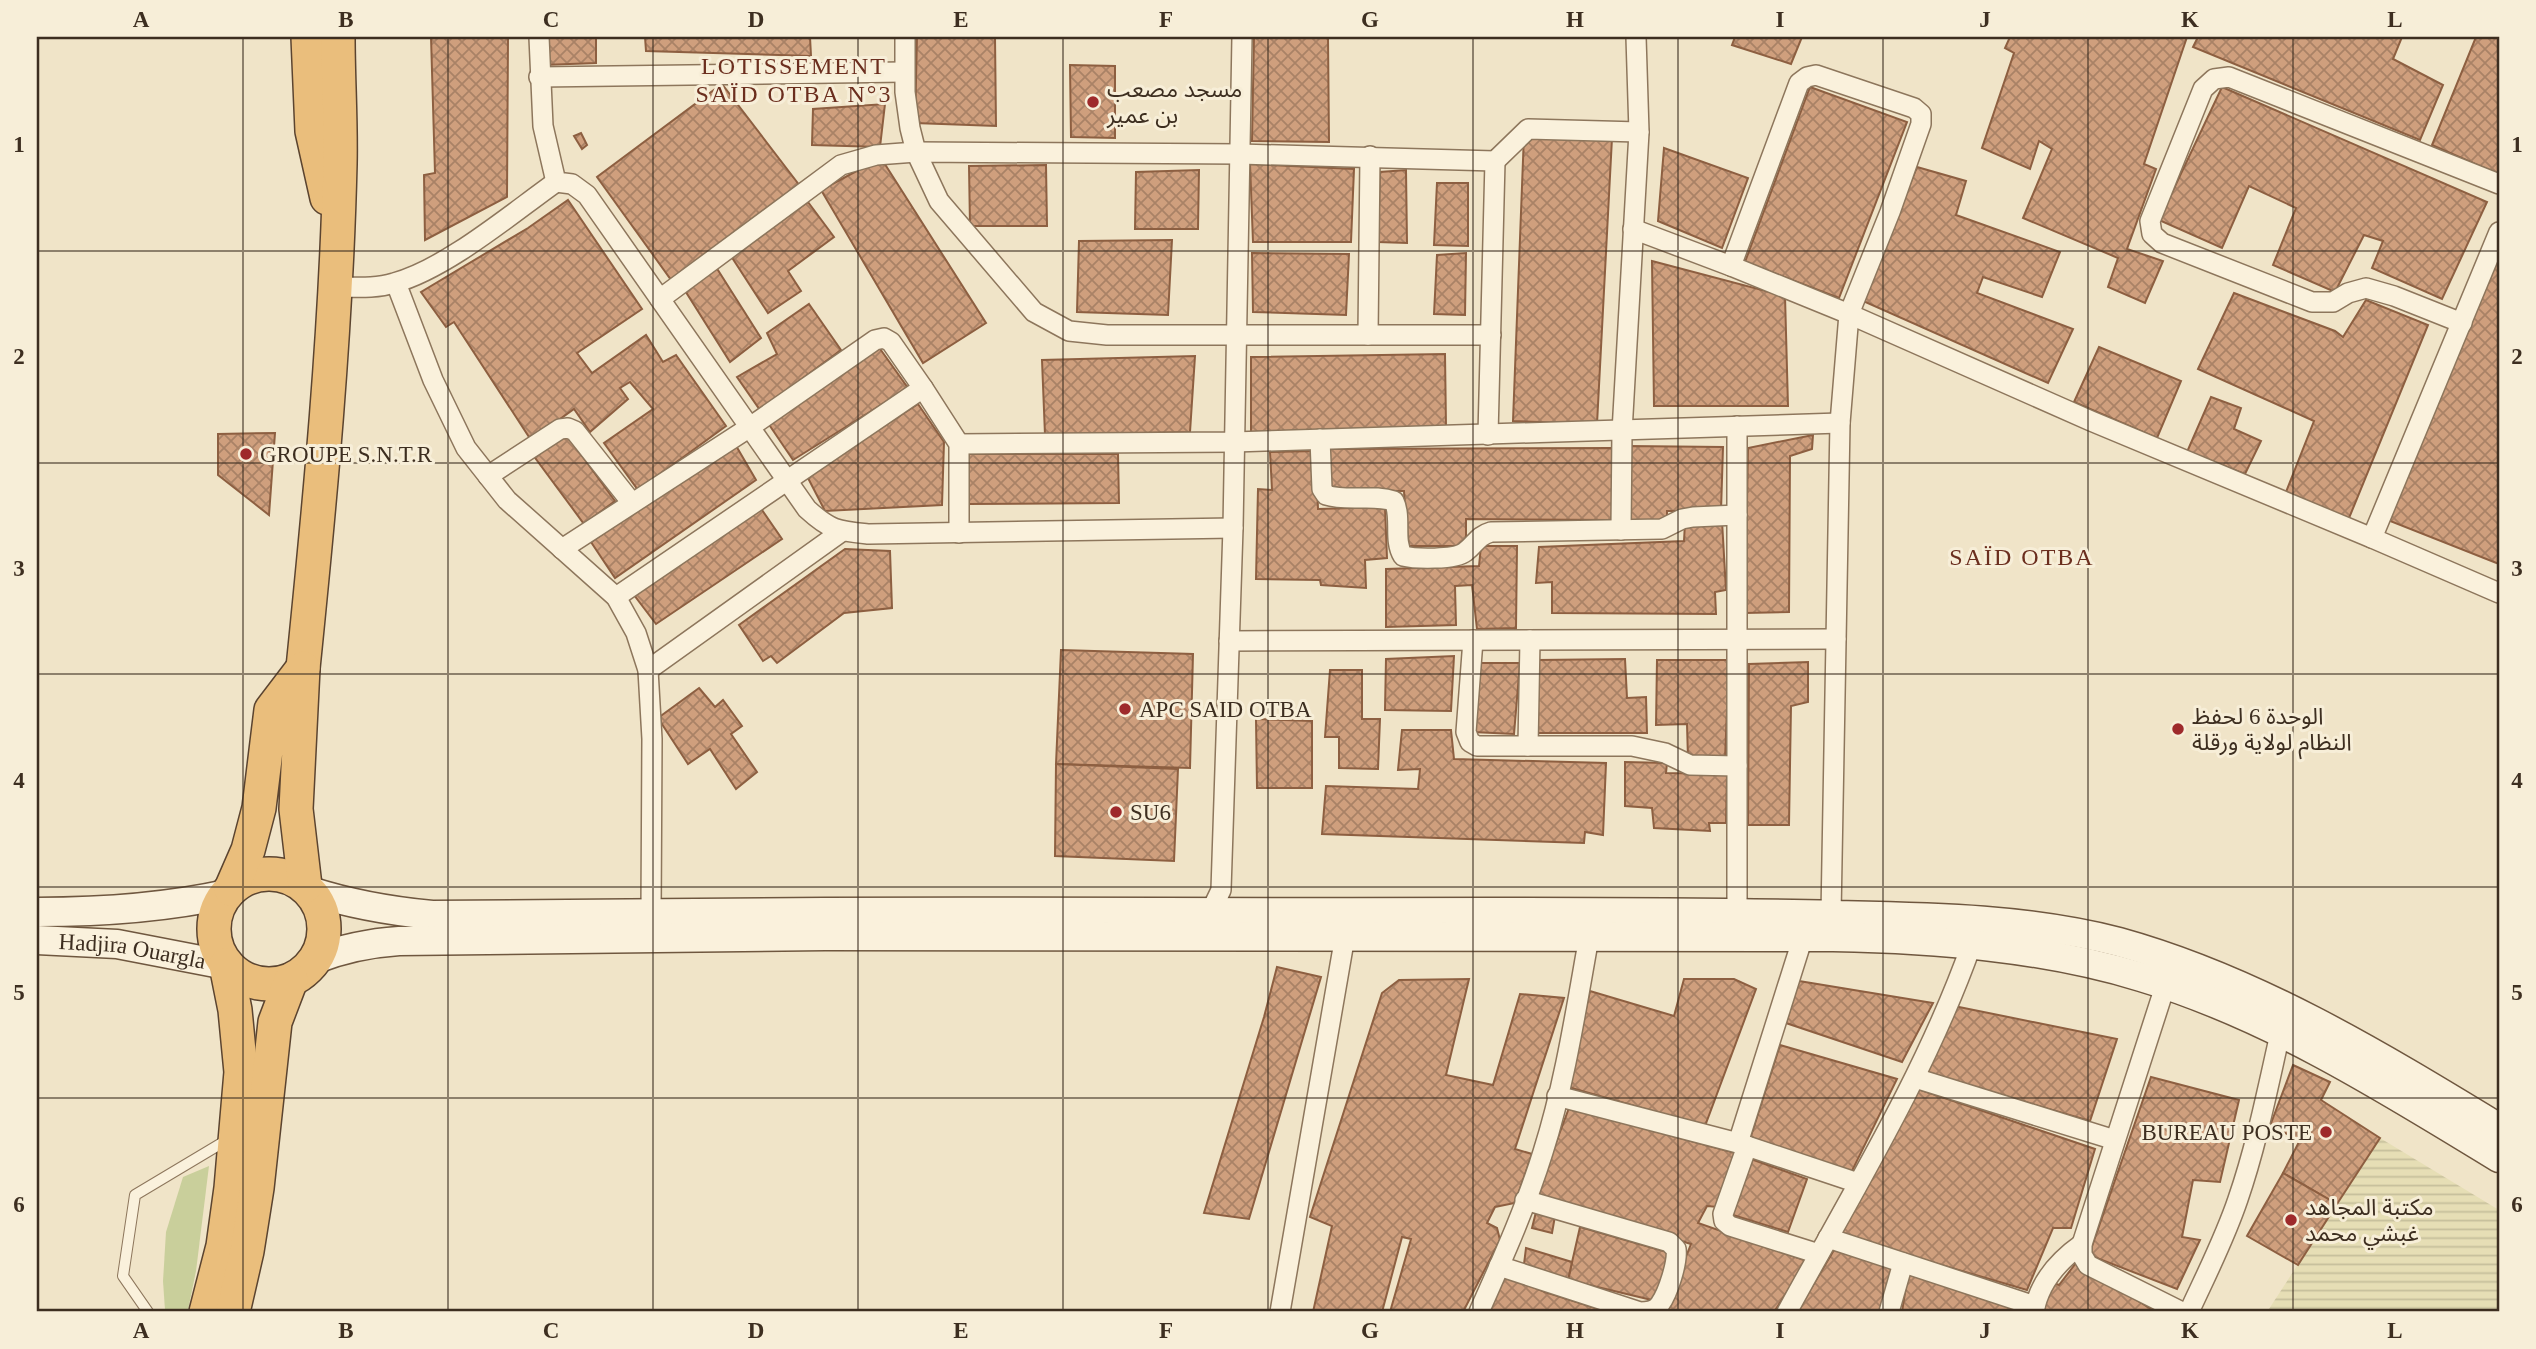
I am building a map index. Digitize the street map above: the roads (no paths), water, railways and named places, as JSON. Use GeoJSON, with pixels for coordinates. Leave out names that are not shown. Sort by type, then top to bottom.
{"type":"FeatureCollection","features":[{"type":"Feature","properties":{"kind":"highway"},"geometry":{"type":"LineString","coordinates":[[308,37],[312,131],[337,244]]}},
{"type":"Feature","properties":{"kind":"highway"},"geometry":{"type":"LineString","coordinates":[[307,889],[296,809],[303,668],[324,465],[335,287],[340,161],[338,37]]}},
{"type":"Feature","properties":{"kind":"highway"},"geometry":{"type":"LineString","coordinates":[[206,1312],[223,1247],[241,1072],[239,1041],[226,965],[215,937],[215,922],[219,907],[248,850],[259,808],[271,710],[303,668]]}},
{"type":"Feature","properties":{"kind":"highway"},"geometry":{"type":"LineString","coordinates":[[226,965],[237,975],[263,985],[291,980],[305,972],[316,959],[323,942],[325,924],[320,906],[307,889],[291,878],[260,874],[244,880],[229,891]]}},
{"type":"Feature","properties":{"kind":"highway"},"geometry":{"type":"LineString","coordinates":[[233,1312],[257,1188],[275,1022],[291,980]]}},
{"type":"Feature","properties":{"kind":"main road"},"geometry":{"type":"LineString","coordinates":[[307,889],[340,901],[432,915],[651,913],[1220,918],[1737,911],[1937,917],[2009,923],[2117,942],[2234,1012],[2283,1021],[2408,1072],[2499,1128]]}},
{"type":"Feature","properties":{"kind":"main road","name":"Hadjira Ouargla"},"geometry":{"type":"LineString","coordinates":[[37,912],[149,908],[188,903],[229,891]]}},
{"type":"Feature","properties":{"kind":"main road"},"geometry":{"type":"LineString","coordinates":[[316,959],[342,949],[399,941],[811,936],[1220,918],[1345,936],[1880,939],[1971,946],[2078,962],[2141,976],[2169,972]]}},
{"type":"Feature","properties":{"kind":"main road","name":"Hadjira Ouargla"},"geometry":{"type":"LineString","coordinates":[[37,940],[117,944],[226,965]]}},
{"type":"Feature","properties":{"kind":"main road"},"geometry":{"type":"LineString","coordinates":[[2283,1021],[2332,1060],[2499,1158]]}},
{"type":"Feature","properties":{"kind":"street"},"geometry":{"type":"LineString","coordinates":[[538,37],[543,126],[556,181]]}},
{"type":"Feature","properties":{"kind":"street"},"geometry":{"type":"LineString","coordinates":[[905,37],[904,72],[910,128],[916,152],[939,201],[1034,312],[1069,331],[1107,335],[1491,335]]}},
{"type":"Feature","properties":{"kind":"street"},"geometry":{"type":"LineString","coordinates":[[1220,918],[1233,528],[1242,37]]}},
{"type":"Feature","properties":{"kind":"street"},"geometry":{"type":"LineString","coordinates":[[1621,530],[1622,432],[1639,132],[1636,37]]}},
{"type":"Feature","properties":{"kind":"street"},"geometry":{"type":"LineString","coordinates":[[539,77],[904,72]]}},
{"type":"Feature","properties":{"kind":"street"},"geometry":{"type":"LineString","coordinates":[[1731,266],[1799,83],[1816,75],[1914,108],[1921,114],[1922,124],[1849,314],[1840,424],[1831,915]]}},
{"type":"Feature","properties":{"kind":"street"},"geometry":{"type":"LineString","coordinates":[[2462,323],[2366,288],[2348,293],[2333,302],[2312,302],[2162,243],[2152,234],[2150,221],[2203,89],[2214,79],[2228,77],[2499,184]]}},
{"type":"Feature","properties":{"kind":"street"},"geometry":{"type":"LineString","coordinates":[[660,299],[841,165],[876,155],[916,152],[1240,154],[1495,161],[1528,129],[1639,132]]}},
{"type":"Feature","properties":{"kind":"street"},"geometry":{"type":"LineString","coordinates":[[1368,335],[1370,156]]}},
{"type":"Feature","properties":{"kind":"street"},"geometry":{"type":"LineString","coordinates":[[1488,435],[1495,161]]}},
{"type":"Feature","properties":{"kind":"street"},"geometry":{"type":"LineString","coordinates":[[335,287],[375,288],[396,283],[432,267],[556,181],[572,184],[587,195],[807,509],[824,525],[841,532],[869,534],[1233,528]]}},
{"type":"Feature","properties":{"kind":"street"},"geometry":{"type":"LineString","coordinates":[[1633,229],[1849,314],[2091,421],[2499,593]]}},
{"type":"Feature","properties":{"kind":"street"},"geometry":{"type":"LineString","coordinates":[[2372,538],[2499,232]]}},
{"type":"Feature","properties":{"kind":"street"},"geometry":{"type":"LineString","coordinates":[[396,283],[433,380],[466,448],[507,500],[616,597],[636,633],[648,670],[652,739],[651,913]]}},
{"type":"Feature","properties":{"kind":"street"},"geometry":{"type":"LineString","coordinates":[[562,549],[750,427],[875,340],[884,338],[891,342],[958,444],[959,533]]}},
{"type":"Feature","properties":{"kind":"street"},"geometry":{"type":"LineString","coordinates":[[616,597],[923,388]]}},
{"type":"Feature","properties":{"kind":"street"},"geometry":{"type":"LineString","coordinates":[[958,444],[1234,442],[1840,424]]}},
{"type":"Feature","properties":{"kind":"street"},"geometry":{"type":"LineString","coordinates":[[1737,426],[1737,911]]}},
{"type":"Feature","properties":{"kind":"street"},"geometry":{"type":"LineString","coordinates":[[488,476],[560,429],[568,428],[575,431],[632,503]]}},
{"type":"Feature","properties":{"kind":"street"},"geometry":{"type":"LineString","coordinates":[[1320,439],[1322,489],[1326,495],[1336,498],[1386,498],[1395,501],[1398,510],[1399,549],[1403,556],[1413,558],[1459,556],[1482,535],[1492,532],[1662,529],[1682,519],[1737,515]]}},
{"type":"Feature","properties":{"kind":"street"},"geometry":{"type":"LineString","coordinates":[[648,670],[841,532]]}},
{"type":"Feature","properties":{"kind":"street"},"geometry":{"type":"LineString","coordinates":[[1229,641],[1836,639]]}},
{"type":"Feature","properties":{"kind":"street"},"geometry":{"type":"LineString","coordinates":[[1473,640],[1466,733],[1470,742],[1477,746],[1632,746],[1665,753],[1690,765],[1737,765]]}},
{"type":"Feature","properties":{"kind":"street"},"geometry":{"type":"LineString","coordinates":[[1528,746],[1530,640]]}},
{"type":"Feature","properties":{"kind":"street"},"geometry":{"type":"LineString","coordinates":[[1280,1312],[1345,936]]}},
{"type":"Feature","properties":{"kind":"street"},"geometry":{"type":"LineString","coordinates":[[1479,1312],[1543,1152],[1568,1053],[1589,937]]}},
{"type":"Feature","properties":{"kind":"street"},"geometry":{"type":"LineString","coordinates":[[1803,937],[1723,1214],[1724,1222],[1730,1226],[1903,1263],[2035,1309],[2050,1273],[2063,1257],[2082,1244]]}},
{"type":"Feature","properties":{"kind":"street"},"geometry":{"type":"LineString","coordinates":[[1787,1312],[1915,1078],[1953,998],[1971,946]]}},
{"type":"Feature","properties":{"kind":"street"},"geometry":{"type":"LineString","coordinates":[[2169,972],[2082,1244],[2082,1255],[2088,1265],[2182,1312]]}},
{"type":"Feature","properties":{"kind":"street"},"geometry":{"type":"LineString","coordinates":[[2189,1312],[2239,1198],[2259,1129],[2283,1021]]}},
{"type":"Feature","properties":{"kind":"street"},"geometry":{"type":"LineString","coordinates":[[1915,1078],[2115,1140]]}},
{"type":"Feature","properties":{"kind":"street"},"geometry":{"type":"LineString","coordinates":[[1557,1096],[1743,1145],[1858,1183]]}},
{"type":"Feature","properties":{"kind":"street"},"geometry":{"type":"LineString","coordinates":[[1499,1266],[1640,1312],[1660,1306],[1678,1260],[1676,1249],[1669,1242],[1525,1200]]}},
{"type":"Feature","properties":{"kind":"street"},"geometry":{"type":"LineString","coordinates":[[1889,1312],[1903,1263]]}},
{"type":"Feature","properties":{"kind":"lane"},"geometry":{"type":"LineString","coordinates":[[148,1312],[123,1276],[135,1195],[236,1135]]}},
{"type":"Feature","properties":{"kind":"place","name":"مسجد مصعب بن عمير"},"geometry":{"type":"Point","coordinates":[1093,102]}},
{"type":"Feature","properties":{"kind":"place","name":"GROUPE S.N.T.R"},"geometry":{"type":"Point","coordinates":[246,454]}},
{"type":"Feature","properties":{"kind":"place","name":"APC SAID OTBA"},"geometry":{"type":"Point","coordinates":[1125,709]}},
{"type":"Feature","properties":{"kind":"place","name":"الوحدة 6 لحفظ النظام لولاية ورقلة"},"geometry":{"type":"Point","coordinates":[2178,729]}},
{"type":"Feature","properties":{"kind":"place","name":"SU6"},"geometry":{"type":"Point","coordinates":[1116,812]}},
{"type":"Feature","properties":{"kind":"place","name":"BUREAU POSTE"},"geometry":{"type":"Point","coordinates":[2326,1132]}},
{"type":"Feature","properties":{"kind":"place","name":"مكتبة المجاهد غبشي محمد"},"geometry":{"type":"Point","coordinates":[2291,1220]}},
{"type":"Feature","properties":{"kind":"district","name":"LOTISSEMENT SAÏD OTBA N°3"},"geometry":{"type":"Point","coordinates":[794,80]}},
{"type":"Feature","properties":{"kind":"district","name":"SAÏD OTBA"},"geometry":{"type":"Point","coordinates":[2022,557]}}]}
